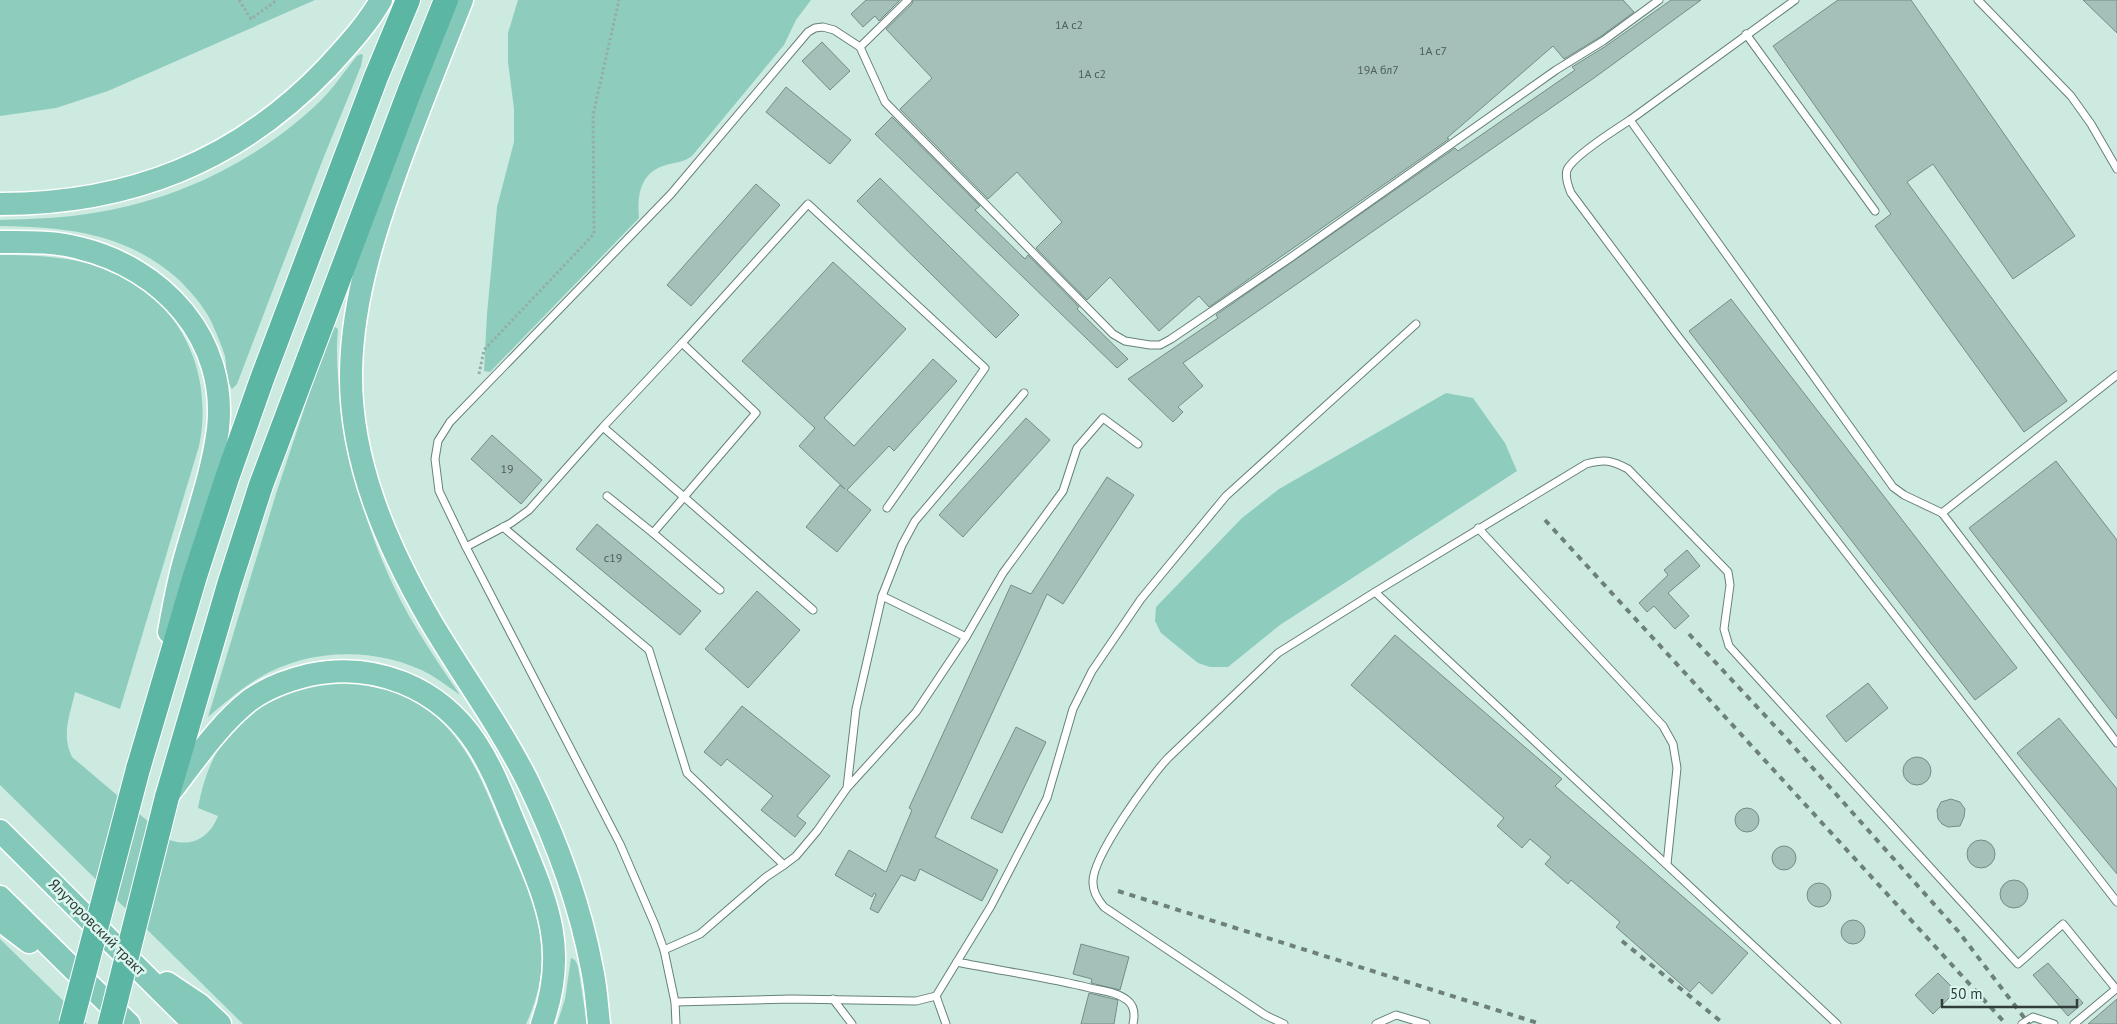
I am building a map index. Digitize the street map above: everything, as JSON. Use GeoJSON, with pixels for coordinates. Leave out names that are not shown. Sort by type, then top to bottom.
{"type":"FeatureCollection","features":[{"type":"Feature","properties":{"kind":"highway"},"geometry":{"type":"LineString","coordinates":[[72,1024],[140,763],[195,576],[230,469],[376,77],[408,0]]}},
{"type":"Feature","properties":{"kind":"highway"},"geometry":{"type":"LineString","coordinates":[[110,1024],[167,797],[220,613],[264,476],[446,0]]}},
{"type":"Feature","properties":{"kind":"main road"},"geometry":{"type":"LineString","coordinates":[[0,204],[81,199],[116,192],[192,166],[219,154],[276,114],[312,83],[359,31],[382,0]]}},
{"type":"Feature","properties":{"kind":"main road"},"geometry":{"type":"LineString","coordinates":[[462,0],[437,62],[374,234],[355,326],[351,374],[355,423],[366,479],[384,532],[431,621],[496,723],[528,782],[558,849],[572,887],[592,970],[600,1024]]}},
{"type":"Feature","properties":{"kind":"main road"},"geometry":{"type":"LineString","coordinates":[[0,242],[41,242],[78,247],[127,265],[166,292],[184,310],[202,339],[212,369],[218,410],[214,451],[208,484],[183,566],[140,763]]}},
{"type":"Feature","properties":{"kind":"main road"},"geometry":{"type":"LineString","coordinates":[[167,797],[233,715],[252,699],[274,686],[300,677],[327,671],[355,670],[375,673],[401,681],[427,696],[447,710],[463,726],[490,766],[548,909],[554,940],[554,973],[551,1000],[542,1024]]}},
{"type":"Feature","properties":{"kind":"main road","name":"Ялуторовский тракт"},"geometry":{"type":"LineString","coordinates":[[0,831],[194,1024]]}},
{"type":"Feature","properties":{"kind":"main road"},"geometry":{"type":"LineString","coordinates":[[0,897],[129,1024]]}},
{"type":"Feature","properties":{"kind":"main road"},"geometry":{"type":"LineString","coordinates":[[0,920],[93,988]]}},
{"type":"Feature","properties":{"kind":"main road"},"geometry":{"type":"LineString","coordinates":[[121,952],[200,1005],[220,1024]]}},
{"type":"Feature","properties":{"kind":"lane"},"geometry":{"type":"LineString","coordinates":[[860,47],[908,0]]}},
{"type":"Feature","properties":{"kind":"lane"},"geometry":{"type":"LineString","coordinates":[[676,1024],[675,1002],[664,950],[655,925],[620,844],[466,547],[439,491],[435,459],[438,441],[450,422],[671,194],[808,32],[823,27],[834,30],[860,47],[885,102],[1113,334],[1125,341],[1150,346],[1166,342],[1203,318],[1548,75],[1603,41],[1660,0]]}},
{"type":"Feature","properties":{"kind":"lane"},"geometry":{"type":"LineString","coordinates":[[1794,0],[1574,160],[1567,171],[1567,183],[1571,193],[1677,335],[2117,902]]}},
{"type":"Feature","properties":{"kind":"lane"},"geometry":{"type":"LineString","coordinates":[[1978,0],[2070,96],[2091,124],[2117,169]]}},
{"type":"Feature","properties":{"kind":"lane"},"geometry":{"type":"LineString","coordinates":[[1746,34],[1875,211]]}},
{"type":"Feature","properties":{"kind":"lane"},"geometry":{"type":"LineString","coordinates":[[1630,120],[1893,487],[1904,496],[1942,513],[2117,743]]}},
{"type":"Feature","properties":{"kind":"lane"},"geometry":{"type":"LineString","coordinates":[[466,547],[504,527],[529,510],[808,204],[985,368],[887,508]]}},
{"type":"Feature","properties":{"kind":"lane"},"geometry":{"type":"LineString","coordinates":[[675,1002],[833,999],[916,1001],[936,996],[992,906],[1047,798],[1073,709],[1092,671],[1141,599],[1226,496],[1416,324]]}},
{"type":"Feature","properties":{"kind":"lane"},"geometry":{"type":"LineString","coordinates":[[653,533],[756,413],[682,343]]}},
{"type":"Feature","properties":{"kind":"lane"},"geometry":{"type":"LineString","coordinates":[[1942,513],[2117,375]]}},
{"type":"Feature","properties":{"kind":"lane"},"geometry":{"type":"LineString","coordinates":[[847,788],[856,709],[882,596],[902,545],[915,521],[1024,393]]}},
{"type":"Feature","properties":{"kind":"lane"},"geometry":{"type":"LineString","coordinates":[[664,950],[700,934],[766,877],[796,856],[811,839],[847,788],[916,712],[966,638],[1003,573],[1063,491],[1077,448],[1103,418],[1138,444]]}},
{"type":"Feature","properties":{"kind":"lane"},"geometry":{"type":"LineString","coordinates":[[603,427],[813,610]]}},
{"type":"Feature","properties":{"kind":"lane"},"geometry":{"type":"LineString","coordinates":[[1284,1024],[1265,1015],[1104,907],[1094,891],[1094,873],[1106,846],[1155,772],[1278,653],[1478,528],[1586,464],[1601,460],[1613,461],[1628,469],[1728,572],[1730,584],[1724,629],[1729,646],[2018,964],[2063,924],[2116,989],[2074,1024]]}},
{"type":"Feature","properties":{"kind":"lane"},"geometry":{"type":"LineString","coordinates":[[607,496],[720,590]]}},
{"type":"Feature","properties":{"kind":"lane"},"geometry":{"type":"LineString","coordinates":[[504,527],[649,650],[686,773],[784,865]]}},
{"type":"Feature","properties":{"kind":"lane"},"geometry":{"type":"LineString","coordinates":[[1478,528],[1663,726],[1673,744],[1677,768],[1667,864]]}},
{"type":"Feature","properties":{"kind":"lane"},"geometry":{"type":"LineString","coordinates":[[1374,592],[1837,1024]]}},
{"type":"Feature","properties":{"kind":"lane"},"geometry":{"type":"LineString","coordinates":[[882,596],[966,638]]}},
{"type":"Feature","properties":{"kind":"lane"},"geometry":{"type":"LineString","coordinates":[[957,962],[1061,980],[1119,995],[1129,1001],[1134,1008],[1133,1024]]}},
{"type":"Feature","properties":{"kind":"lane"},"geometry":{"type":"LineString","coordinates":[[936,996],[946,1024]]}},
{"type":"Feature","properties":{"kind":"lane"},"geometry":{"type":"LineString","coordinates":[[833,999],[852,1024]]}},
{"type":"Feature","properties":{"kind":"lane"},"geometry":{"type":"LineString","coordinates":[[1376,1024],[1396,1015],[1426,1024]]}},
{"type":"Feature","properties":{"kind":"lane"},"geometry":{"type":"LineString","coordinates":[[2022,1024],[2033,1017],[2054,1024]]}},
{"type":"Feature","properties":{"kind":"path"},"geometry":{"type":"LineString","coordinates":[[239,0],[251,20],[277,0]]}},
{"type":"Feature","properties":{"kind":"path"},"geometry":{"type":"LineString","coordinates":[[477,393],[481,358],[484,350],[594,234],[593,115],[619,0]]}},
{"type":"Feature","properties":{"kind":"green space"},"geometry":{"type":"Polygon","coordinates":[[[0,0],[315,0],[108,91],[56,108],[0,116],[0,0]]]}},
{"type":"Feature","properties":{"kind":"green space"},"geometry":{"type":"Polygon","coordinates":[[[518,0],[811,0],[796,20],[784,45],[692,156],[663,166],[649,174],[640,194],[639,218],[490,372],[484,371],[487,314],[497,207],[514,142],[514,109],[508,62],[508,33],[518,0]]]}},
{"type":"Feature","properties":{"kind":"green space"},"geometry":{"type":"Polygon","coordinates":[[[363,55],[361,66],[323,159],[237,384],[232,389],[227,378],[225,356],[208,315],[183,284],[158,264],[138,251],[95,236],[49,228],[0,226],[0,220],[74,216],[129,206],[158,198],[215,175],[242,160],[292,126],[321,101],[357,56],[363,55]]]}},
{"type":"Feature","properties":{"kind":"green space"},"geometry":{"type":"Polygon","coordinates":[[[0,255],[45,256],[79,261],[119,275],[144,290],[165,310],[182,333],[194,359],[201,386],[203,416],[199,446],[120,709],[75,692],[67,733],[67,741],[72,757],[170,840],[186,843],[205,835],[215,823],[218,816],[198,808],[206,778],[213,759],[230,732],[251,712],[275,698],[302,688],[330,684],[358,684],[385,690],[411,700],[435,716],[448,729],[470,759],[487,792],[529,892],[537,917],[542,964],[537,995],[526,1024],[243,1024],[0,785],[0,255]]]}},
{"type":"Feature","properties":{"kind":"green space"},"geometry":{"type":"Polygon","coordinates":[[[335,327],[338,329],[338,373],[343,416],[354,472],[370,527],[391,581],[404,606],[428,647],[460,695],[431,675],[390,659],[368,655],[322,656],[279,668],[259,678],[239,691],[208,717],[276,494],[331,328],[335,327]]]}},
{"type":"Feature","properties":{"kind":"green space"},"geometry":{"type":"Polygon","coordinates":[[[1446,393],[1473,398],[1505,443],[1517,471],[1280,625],[1228,667],[1210,667],[1198,663],[1161,633],[1155,621],[1156,607],[1242,518],[1279,489],[1446,393]]]}},
{"type":"Feature","properties":{"kind":"green space"},"geometry":{"type":"Polygon","coordinates":[[[0,939],[87,1024],[0,1024],[0,939]]]}},
{"type":"Feature","properties":{"kind":"green space"},"geometry":{"type":"Polygon","coordinates":[[[571,958],[575,960],[578,966],[587,1024],[557,1024],[565,999],[571,958]]]}},
{"type":"Feature","properties":{"kind":"building"},"geometry":{"type":"Polygon","coordinates":[[[866,0],[900,0],[879,21],[875,16],[863,27],[851,14],[866,0]]]}},
{"type":"Feature","properties":{"kind":"building"},"geometry":{"type":"Polygon","coordinates":[[[913,0],[1623,0],[1634,12],[1600,37],[1564,59],[1553,46],[1447,138],[1449,139],[1209,307],[1199,296],[1159,331],[1110,277],[1087,300],[1036,248],[1062,222],[1017,172],[988,199],[900,109],[932,78],[886,29],[912,4],[913,0]]]}},
{"type":"Feature","properties":{"kind":"building"},"geometry":{"type":"Polygon","coordinates":[[[1671,0],[1701,0],[1594,78],[1183,363],[1203,386],[1178,407],[1183,412],[1173,422],[1128,379],[1218,318],[1216,315],[1455,148],[1458,151],[1575,70],[1572,67],[1606,46],[1671,0]]]}},
{"type":"Feature","properties":{"kind":"building"},"geometry":{"type":"Polygon","coordinates":[[[1838,0],[1911,0],[2075,236],[2013,279],[1933,164],[1907,182],[2067,401],[2024,432],[1875,226],[1891,214],[1773,46],[1838,0]]]}},
{"type":"Feature","properties":{"kind":"building"},"geometry":{"type":"Polygon","coordinates":[[[2083,0],[2117,0],[2117,33],[2083,0]]]}},
{"type":"Feature","properties":{"kind":"building"},"geometry":{"type":"Polygon","coordinates":[[[822,42],[850,71],[830,90],[802,61],[822,42]]]}},
{"type":"Feature","properties":{"kind":"building"},"geometry":{"type":"Polygon","coordinates":[[[786,87],[851,140],[830,164],[766,112],[786,87]]]}},
{"type":"Feature","properties":{"kind":"building"},"geometry":{"type":"Polygon","coordinates":[[[892,117],[980,206],[975,210],[1025,259],[1028,255],[1079,307],[1077,309],[1128,359],[1117,368],[875,134],[892,117]]]}},
{"type":"Feature","properties":{"kind":"building"},"geometry":{"type":"Polygon","coordinates":[[[880,178],[1019,315],[996,338],[857,201],[880,178]]]}},
{"type":"Feature","properties":{"kind":"building"},"geometry":{"type":"Polygon","coordinates":[[[756,184],[780,205],[691,306],[667,285],[756,184]]]}},
{"type":"Feature","properties":{"kind":"building"},"geometry":{"type":"Polygon","coordinates":[[[833,262],[906,329],[824,418],[854,446],[933,359],[957,381],[894,451],[889,446],[847,490],[871,510],[837,552],[806,527],[840,485],[845,489],[799,446],[815,428],[742,361],[833,262]]]}},
{"type":"Feature","properties":{"kind":"building"},"geometry":{"type":"Polygon","coordinates":[[[1731,299],[2017,668],[1975,700],[1689,331],[1731,299]]]}},
{"type":"Feature","properties":{"kind":"building"},"geometry":{"type":"Polygon","coordinates":[[[1026,418],[1050,440],[963,537],[939,515],[1026,418]]]}},
{"type":"Feature","properties":{"kind":"building"},"geometry":{"type":"Polygon","coordinates":[[[492,435],[542,480],[521,504],[471,459],[492,435]]]}},
{"type":"Feature","properties":{"kind":"building"},"geometry":{"type":"Polygon","coordinates":[[[2056,461],[2117,540],[2117,719],[1969,528],[2056,461]]]}},
{"type":"Feature","properties":{"kind":"building"},"geometry":{"type":"Polygon","coordinates":[[[1107,477],[1134,495],[1063,604],[1047,594],[935,837],[998,870],[982,901],[920,869],[915,881],[901,875],[878,913],[870,909],[876,894],[874,893],[872,897],[835,875],[849,850],[886,872],[912,810],[909,808],[1011,585],[1031,594],[1107,477]]]}},
{"type":"Feature","properties":{"kind":"building"},"geometry":{"type":"Polygon","coordinates":[[[597,524],[701,611],[680,635],[576,549],[597,524]]]}},
{"type":"Feature","properties":{"kind":"building"},"geometry":{"type":"Polygon","coordinates":[[[1687,550],[1700,566],[1668,593],[1689,616],[1675,629],[1654,606],[1647,612],[1639,603],[1668,575],[1664,570],[1687,550]]]}},
{"type":"Feature","properties":{"kind":"building"},"geometry":{"type":"Polygon","coordinates":[[[757,591],[800,630],[748,688],[705,649],[757,591]]]}},
{"type":"Feature","properties":{"kind":"building"},"geometry":{"type":"Polygon","coordinates":[[[1395,635],[1562,779],[1555,786],[1748,953],[1712,994],[1699,982],[1690,992],[1616,927],[1620,922],[1571,880],[1568,884],[1545,864],[1551,857],[1530,839],[1522,848],[1497,826],[1504,818],[1351,685],[1395,635]]]}},
{"type":"Feature","properties":{"kind":"building"},"geometry":{"type":"Polygon","coordinates":[[[1868,683],[1888,708],[1846,742],[1826,716],[1868,683]]]}},
{"type":"Feature","properties":{"kind":"building"},"geometry":{"type":"Polygon","coordinates":[[[742,706],[830,776],[797,816],[806,823],[795,837],[761,810],[773,796],[727,759],[721,766],[704,752],[742,706]]]}},
{"type":"Feature","properties":{"kind":"building"},"geometry":{"type":"Polygon","coordinates":[[[2059,718],[2117,789],[2117,874],[2017,753],[2059,718]]]}},
{"type":"Feature","properties":{"kind":"building"},"geometry":{"type":"Polygon","coordinates":[[[1016,727],[1046,742],[1002,833],[971,818],[1016,727]]]}},
{"type":"Feature","properties":{"kind":"building"},"geometry":{"type":"Polygon","coordinates":[[[1917,757],[1927,761],[1931,771],[1927,781],[1917,785],[1907,781],[1903,771],[1907,761],[1917,757]]]}},
{"type":"Feature","properties":{"kind":"building"},"geometry":{"type":"Polygon","coordinates":[[[1951,799],[1960,802],[1965,809],[1960,826],[1948,827],[1938,819],[1937,810],[1941,802],[1951,799]]]}},
{"type":"Feature","properties":{"kind":"building"},"geometry":{"type":"Polygon","coordinates":[[[1742,808],[1752,808],[1759,815],[1759,825],[1752,832],[1742,832],[1735,825],[1735,815],[1742,808]]]}},
{"type":"Feature","properties":{"kind":"building"},"geometry":{"type":"Polygon","coordinates":[[[1981,840],[1991,844],[1995,854],[1991,864],[1981,868],[1971,864],[1967,854],[1971,844],[1981,840]]]}},
{"type":"Feature","properties":{"kind":"building"},"geometry":{"type":"Polygon","coordinates":[[[1779,846],[1789,846],[1796,853],[1796,863],[1789,870],[1779,870],[1772,863],[1772,853],[1779,846]]]}},
{"type":"Feature","properties":{"kind":"building"},"geometry":{"type":"Polygon","coordinates":[[[2014,880],[2024,884],[2028,894],[2024,904],[2014,908],[2004,904],[2000,894],[2004,884],[2014,880]]]}},
{"type":"Feature","properties":{"kind":"building"},"geometry":{"type":"Polygon","coordinates":[[[1814,883],[1824,883],[1831,890],[1831,900],[1824,907],[1814,907],[1807,900],[1807,890],[1814,883]]]}},
{"type":"Feature","properties":{"kind":"building"},"geometry":{"type":"Polygon","coordinates":[[[1848,920],[1858,920],[1865,927],[1865,937],[1858,944],[1848,944],[1841,937],[1841,927],[1848,920]]]}},
{"type":"Feature","properties":{"kind":"building"},"geometry":{"type":"Polygon","coordinates":[[[1081,944],[1129,957],[1120,990],[1091,983],[1092,979],[1073,974],[1081,944]]]}},
{"type":"Feature","properties":{"kind":"building"},"geometry":{"type":"Polygon","coordinates":[[[2048,963],[2083,1003],[2068,1016],[2033,975],[2048,963]]]}},
{"type":"Feature","properties":{"kind":"building"},"geometry":{"type":"Polygon","coordinates":[[[1938,973],[1956,991],[1933,1014],[1915,995],[1938,973]]]}},
{"type":"Feature","properties":{"kind":"building"},"geometry":{"type":"Polygon","coordinates":[[[1089,993],[1118,1000],[1114,1024],[1081,1024],[1089,993]]]}},
{"type":"Feature","properties":{"kind":"building"},"geometry":{"type":"Polygon","coordinates":[[[2117,999],[2117,1024],[2088,1024],[2117,999]]]}},
{"type":"Feature","properties":{"kind":"railway"},"geometry":{"type":"LineString","coordinates":[[1545,520],[2006,1024]]}},
{"type":"Feature","properties":{"kind":"railway"},"geometry":{"type":"LineString","coordinates":[[1689,634],[1786,738],[1958,931],[2029,1024]]}},
{"type":"Feature","properties":{"kind":"railway"},"geometry":{"type":"LineString","coordinates":[[1118,891],[1541,1024]]}},
{"type":"Feature","properties":{"kind":"railway"},"geometry":{"type":"LineString","coordinates":[[1622,941],[1724,1024]]}}]}
